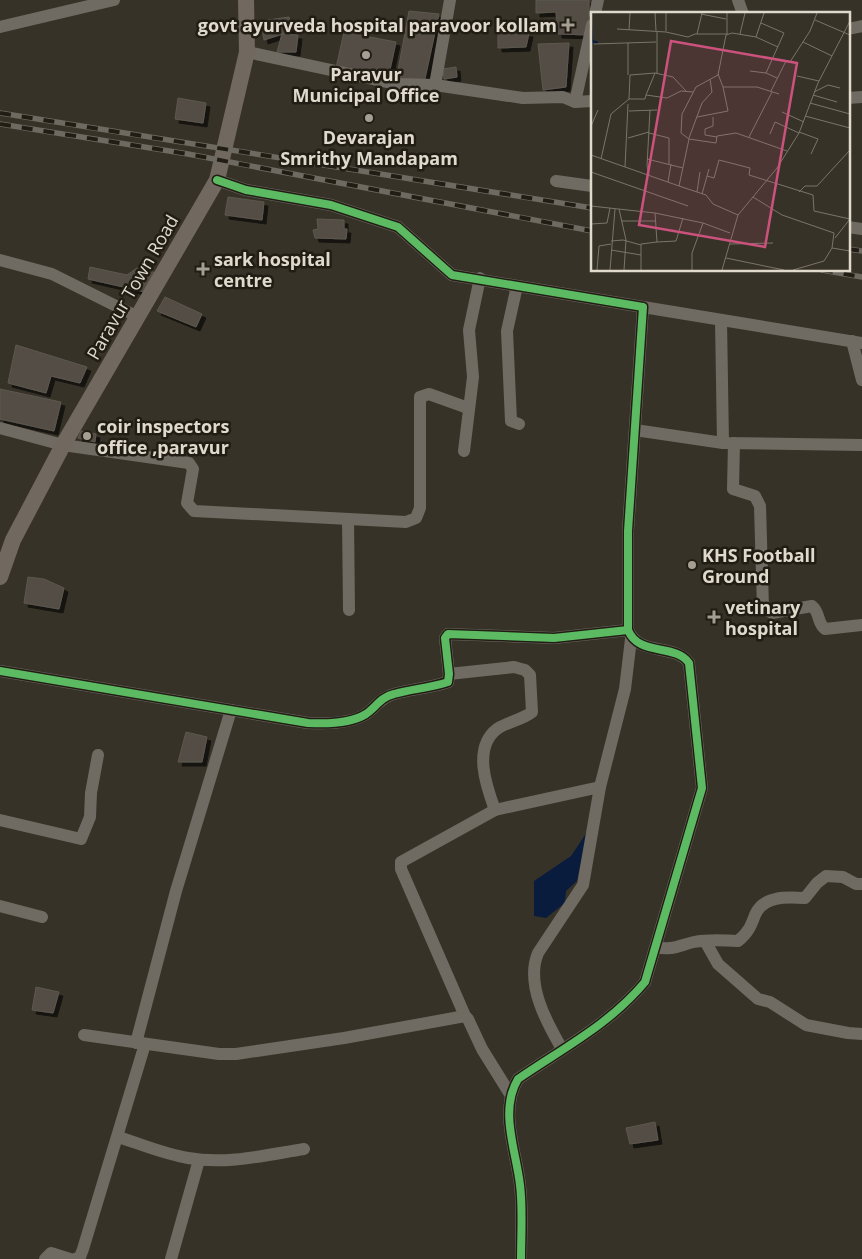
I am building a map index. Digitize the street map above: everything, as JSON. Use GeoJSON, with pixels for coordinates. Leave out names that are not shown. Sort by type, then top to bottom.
{"type":"FeatureCollection","features":[{"type":"Feature","properties":{"kind":"main road","name":"Paravur Town Road"},"geometry":{"type":"LineString","coordinates":[[0,577],[13,540],[63,445],[217,180],[247,52],[246,0]]}},
{"type":"Feature","properties":{"kind":"street"},"geometry":{"type":"LineString","coordinates":[[0,27],[114,0]]}},
{"type":"Feature","properties":{"kind":"street"},"geometry":{"type":"LineString","coordinates":[[435,86],[450,0]]}},
{"type":"Feature","properties":{"kind":"street"},"geometry":{"type":"LineString","coordinates":[[738,0],[742,12]]}},
{"type":"Feature","properties":{"kind":"street"},"geometry":{"type":"LineString","coordinates":[[575,102],[591,30]]}},
{"type":"Feature","properties":{"kind":"street"},"geometry":{"type":"LineString","coordinates":[[247,52],[396,84],[435,86],[523,98],[563,97],[575,102],[591,102]]}},
{"type":"Feature","properties":{"kind":"street"},"geometry":{"type":"LineString","coordinates":[[217,180],[246,190],[331,205],[398,227],[452,275],[480,278],[517,286],[857,342],[862,380]]}},
{"type":"Feature","properties":{"kind":"street"},"geometry":{"type":"LineString","coordinates":[[556,181],[591,186]]}},
{"type":"Feature","properties":{"kind":"street"},"geometry":{"type":"LineString","coordinates":[[0,260],[52,274],[138,317]]}},
{"type":"Feature","properties":{"kind":"street"},"geometry":{"type":"LineString","coordinates":[[464,451],[473,377],[469,330],[480,278]]}},
{"type":"Feature","properties":{"kind":"street"},"geometry":{"type":"LineString","coordinates":[[517,286],[507,331],[512,421],[519,424]]}},
{"type":"Feature","properties":{"kind":"street"},"geometry":{"type":"LineString","coordinates":[[562,1049],[544,1016],[534,965],[538,953],[583,884],[600,787],[626,689],[629,634],[628,531],[643,307]]}},
{"type":"Feature","properties":{"kind":"street"},"geometry":{"type":"LineString","coordinates":[[721,320],[733,489],[755,496],[760,506],[763,608],[772,613],[812,606],[815,608],[819,623],[825,629],[862,625]]}},
{"type":"Feature","properties":{"kind":"street"},"geometry":{"type":"LineString","coordinates":[[0,428],[63,445],[189,463],[193,469],[187,503],[194,511],[406,522],[416,518],[420,508],[420,397],[429,394],[468,408]]}},
{"type":"Feature","properties":{"kind":"street"},"geometry":{"type":"LineString","coordinates":[[635,430],[729,443],[862,445]]}},
{"type":"Feature","properties":{"kind":"street"},"geometry":{"type":"LineString","coordinates":[[348,519],[349,610]]}},
{"type":"Feature","properties":{"kind":"street"},"geometry":{"type":"LineString","coordinates":[[0,671],[308,723],[335,722],[358,718],[366,714],[379,701],[394,694],[448,682],[449,674],[445,638],[448,634],[554,638],[629,634],[639,644],[677,655],[688,663],[702,788],[645,982],[602,1025],[518,1078],[510,1094],[508,1110],[520,1187],[522,1259]]}},
{"type":"Feature","properties":{"kind":"street"},"geometry":{"type":"LineString","coordinates":[[449,674],[514,667],[525,670],[530,676],[532,712],[497,729],[487,744],[483,769],[495,810]]}},
{"type":"Feature","properties":{"kind":"street"},"geometry":{"type":"LineString","coordinates":[[75,1259],[80,1257],[83,1249],[118,1137],[176,892],[231,710]]}},
{"type":"Feature","properties":{"kind":"street"},"geometry":{"type":"LineString","coordinates":[[0,820],[81,839],[90,818],[91,793],[98,755]]}},
{"type":"Feature","properties":{"kind":"street"},"geometry":{"type":"LineString","coordinates":[[510,1094],[493,1068],[465,1016],[401,869],[401,862],[495,810],[600,787]]}},
{"type":"Feature","properties":{"kind":"street"},"geometry":{"type":"LineString","coordinates":[[656,947],[664,949],[681,948],[694,942],[738,941],[752,926],[756,913],[763,904],[779,898],[806,898],[817,883],[826,876],[843,877],[856,884],[862,884]]}},
{"type":"Feature","properties":{"kind":"street"},"geometry":{"type":"LineString","coordinates":[[0,906],[42,917]]}},
{"type":"Feature","properties":{"kind":"street"},"geometry":{"type":"LineString","coordinates":[[705,941],[718,964],[758,998],[770,1002],[806,1025],[862,1034]]}},
{"type":"Feature","properties":{"kind":"street"},"geometry":{"type":"LineString","coordinates":[[84,1035],[219,1054],[236,1054],[344,1038],[465,1016]]}},
{"type":"Feature","properties":{"kind":"street"},"geometry":{"type":"LineString","coordinates":[[118,1137],[179,1156],[200,1160],[245,1158],[304,1149]]}},
{"type":"Feature","properties":{"kind":"street"},"geometry":{"type":"LineString","coordinates":[[171,1259],[200,1160]]}},
{"type":"Feature","properties":{"kind":"street"},"geometry":{"type":"LineString","coordinates":[[45,1259],[51,1253],[70,1259]]}},
{"type":"Feature","properties":{"kind":"water"},"geometry":{"type":"Polygon","coordinates":[[[587,832],[577,881],[566,891],[565,903],[546,918],[534,916],[534,881],[571,856],[587,832]]]}},
{"type":"Feature","properties":{"kind":"building","name":"govt ayurveda hospital paravoor kollam"},"geometry":{"type":"Polygon","coordinates":[[[536,0],[589,0],[589,35],[558,34],[556,12],[536,13],[536,0]]]}},
{"type":"Feature","properties":{"kind":"building"},"geometry":{"type":"Polygon","coordinates":[[[409,11],[439,14],[424,83],[396,81],[409,11]]]}},
{"type":"Feature","properties":{"kind":"building"},"geometry":{"type":"Polygon","coordinates":[[[289,17],[292,31],[264,40],[261,21],[289,17]]]}},
{"type":"Feature","properties":{"kind":"building","name":"Paravur Municipal Office"},"geometry":{"type":"Polygon","coordinates":[[[344,32],[396,42],[388,79],[336,68],[344,32]]]}},
{"type":"Feature","properties":{"kind":"building"},"geometry":{"type":"Polygon","coordinates":[[[498,32],[529,33],[526,47],[498,48],[498,32]]]}},
{"type":"Feature","properties":{"kind":"building"},"geometry":{"type":"Polygon","coordinates":[[[282,34],[298,35],[296,52],[277,52],[282,34]]]}},
{"type":"Feature","properties":{"kind":"building"},"geometry":{"type":"Polygon","coordinates":[[[569,43],[566,87],[543,90],[538,44],[569,43]]]}},
{"type":"Feature","properties":{"kind":"building"},"geometry":{"type":"Polygon","coordinates":[[[456,67],[457,77],[444,79],[443,69],[456,67]]]}},
{"type":"Feature","properties":{"kind":"building"},"geometry":{"type":"Polygon","coordinates":[[[178,98],[206,103],[203,123],[175,119],[178,98]]]}},
{"type":"Feature","properties":{"kind":"building"},"geometry":{"type":"Polygon","coordinates":[[[228,197],[264,202],[262,220],[225,215],[228,197]]]}},
{"type":"Feature","properties":{"kind":"building"},"geometry":{"type":"Polygon","coordinates":[[[317,219],[344,220],[344,229],[347,229],[346,239],[315,238],[313,230],[318,229],[317,219]]]}},
{"type":"Feature","properties":{"kind":"building"},"geometry":{"type":"Polygon","coordinates":[[[90,267],[127,275],[137,268],[157,273],[145,292],[88,279],[90,267]]]}},
{"type":"Feature","properties":{"kind":"building"},"geometry":{"type":"Polygon","coordinates":[[[165,297],[202,314],[196,327],[157,311],[165,297]]]}},
{"type":"Feature","properties":{"kind":"building"},"geometry":{"type":"Polygon","coordinates":[[[16,345],[87,367],[80,383],[51,376],[46,393],[8,383],[16,345]]]}},
{"type":"Feature","properties":{"kind":"building"},"geometry":{"type":"Polygon","coordinates":[[[0,389],[61,402],[54,431],[0,419],[0,389]]]}},
{"type":"Feature","properties":{"kind":"building","name":"coir inspectors office ,paravur"},"geometry":{"type":"Polygon","coordinates":[[[81,431],[96,434],[95,442],[78,438],[81,431]]]}},
{"type":"Feature","properties":{"kind":"building"},"geometry":{"type":"Polygon","coordinates":[[[28,577],[44,579],[64,588],[59,609],[24,603],[28,577]]]}},
{"type":"Feature","properties":{"kind":"building"},"geometry":{"type":"Polygon","coordinates":[[[186,732],[207,737],[202,762],[178,762],[186,732]]]}},
{"type":"Feature","properties":{"kind":"building"},"geometry":{"type":"Polygon","coordinates":[[[36,987],[59,992],[53,1013],[32,1010],[36,987]]]}},
{"type":"Feature","properties":{"kind":"building"},"geometry":{"type":"Polygon","coordinates":[[[655,1122],[658,1140],[630,1144],[626,1128],[655,1122]]]}},
{"type":"Feature","properties":{"kind":"railway"},"geometry":{"type":"LineString","coordinates":[[0,113],[591,208]]}},
{"type":"Feature","properties":{"kind":"railway"},"geometry":{"type":"LineString","coordinates":[[0,124],[188,154],[591,231]]}},
{"type":"Feature","properties":{"kind":"railway"},"geometry":{"type":"LineString","coordinates":[[850,249],[862,251]]}},
{"type":"Feature","properties":{"kind":"railway"},"geometry":{"type":"LineString","coordinates":[[828,271],[862,277]]}},
{"type":"Feature","properties":{"kind":"cycle path"},"geometry":{"type":"LineString","coordinates":[[217,180],[246,190],[331,205],[398,227],[452,275],[643,307],[628,531],[628,630],[640,644],[675,653],[689,663],[702,788],[645,982],[601,1023],[518,1079],[512,1091],[509,1117],[521,1194],[521,1259]]}},
{"type":"Feature","properties":{"kind":"cycle path"},"geometry":{"type":"LineString","coordinates":[[0,671],[308,723],[330,723],[345,722],[360,717],[389,695],[448,682],[449,674],[445,638],[448,634],[554,638],[628,630]]}},
{"type":"Feature","properties":{"kind":"place","name":"govt ayurveda hospital paravoor kollam"},"geometry":{"type":"Point","coordinates":[568,25]}},
{"type":"Feature","properties":{"kind":"place","name":"Paravur Municipal Office"},"geometry":{"type":"Point","coordinates":[366,55]}},
{"type":"Feature","properties":{"kind":"place","name":"Devarajan Smrithy Mandapam"},"geometry":{"type":"Point","coordinates":[369,118]}},
{"type":"Feature","properties":{"kind":"place","name":"sark hospital centre"},"geometry":{"type":"Point","coordinates":[203,269]}},
{"type":"Feature","properties":{"kind":"place","name":"coir inspectors office ,paravur"},"geometry":{"type":"Point","coordinates":[87,436]}},
{"type":"Feature","properties":{"kind":"place","name":"KHS Football Ground"},"geometry":{"type":"Point","coordinates":[692,565]}},
{"type":"Feature","properties":{"kind":"place","name":"vetinary hospital"},"geometry":{"type":"Point","coordinates":[714,617]}}]}
